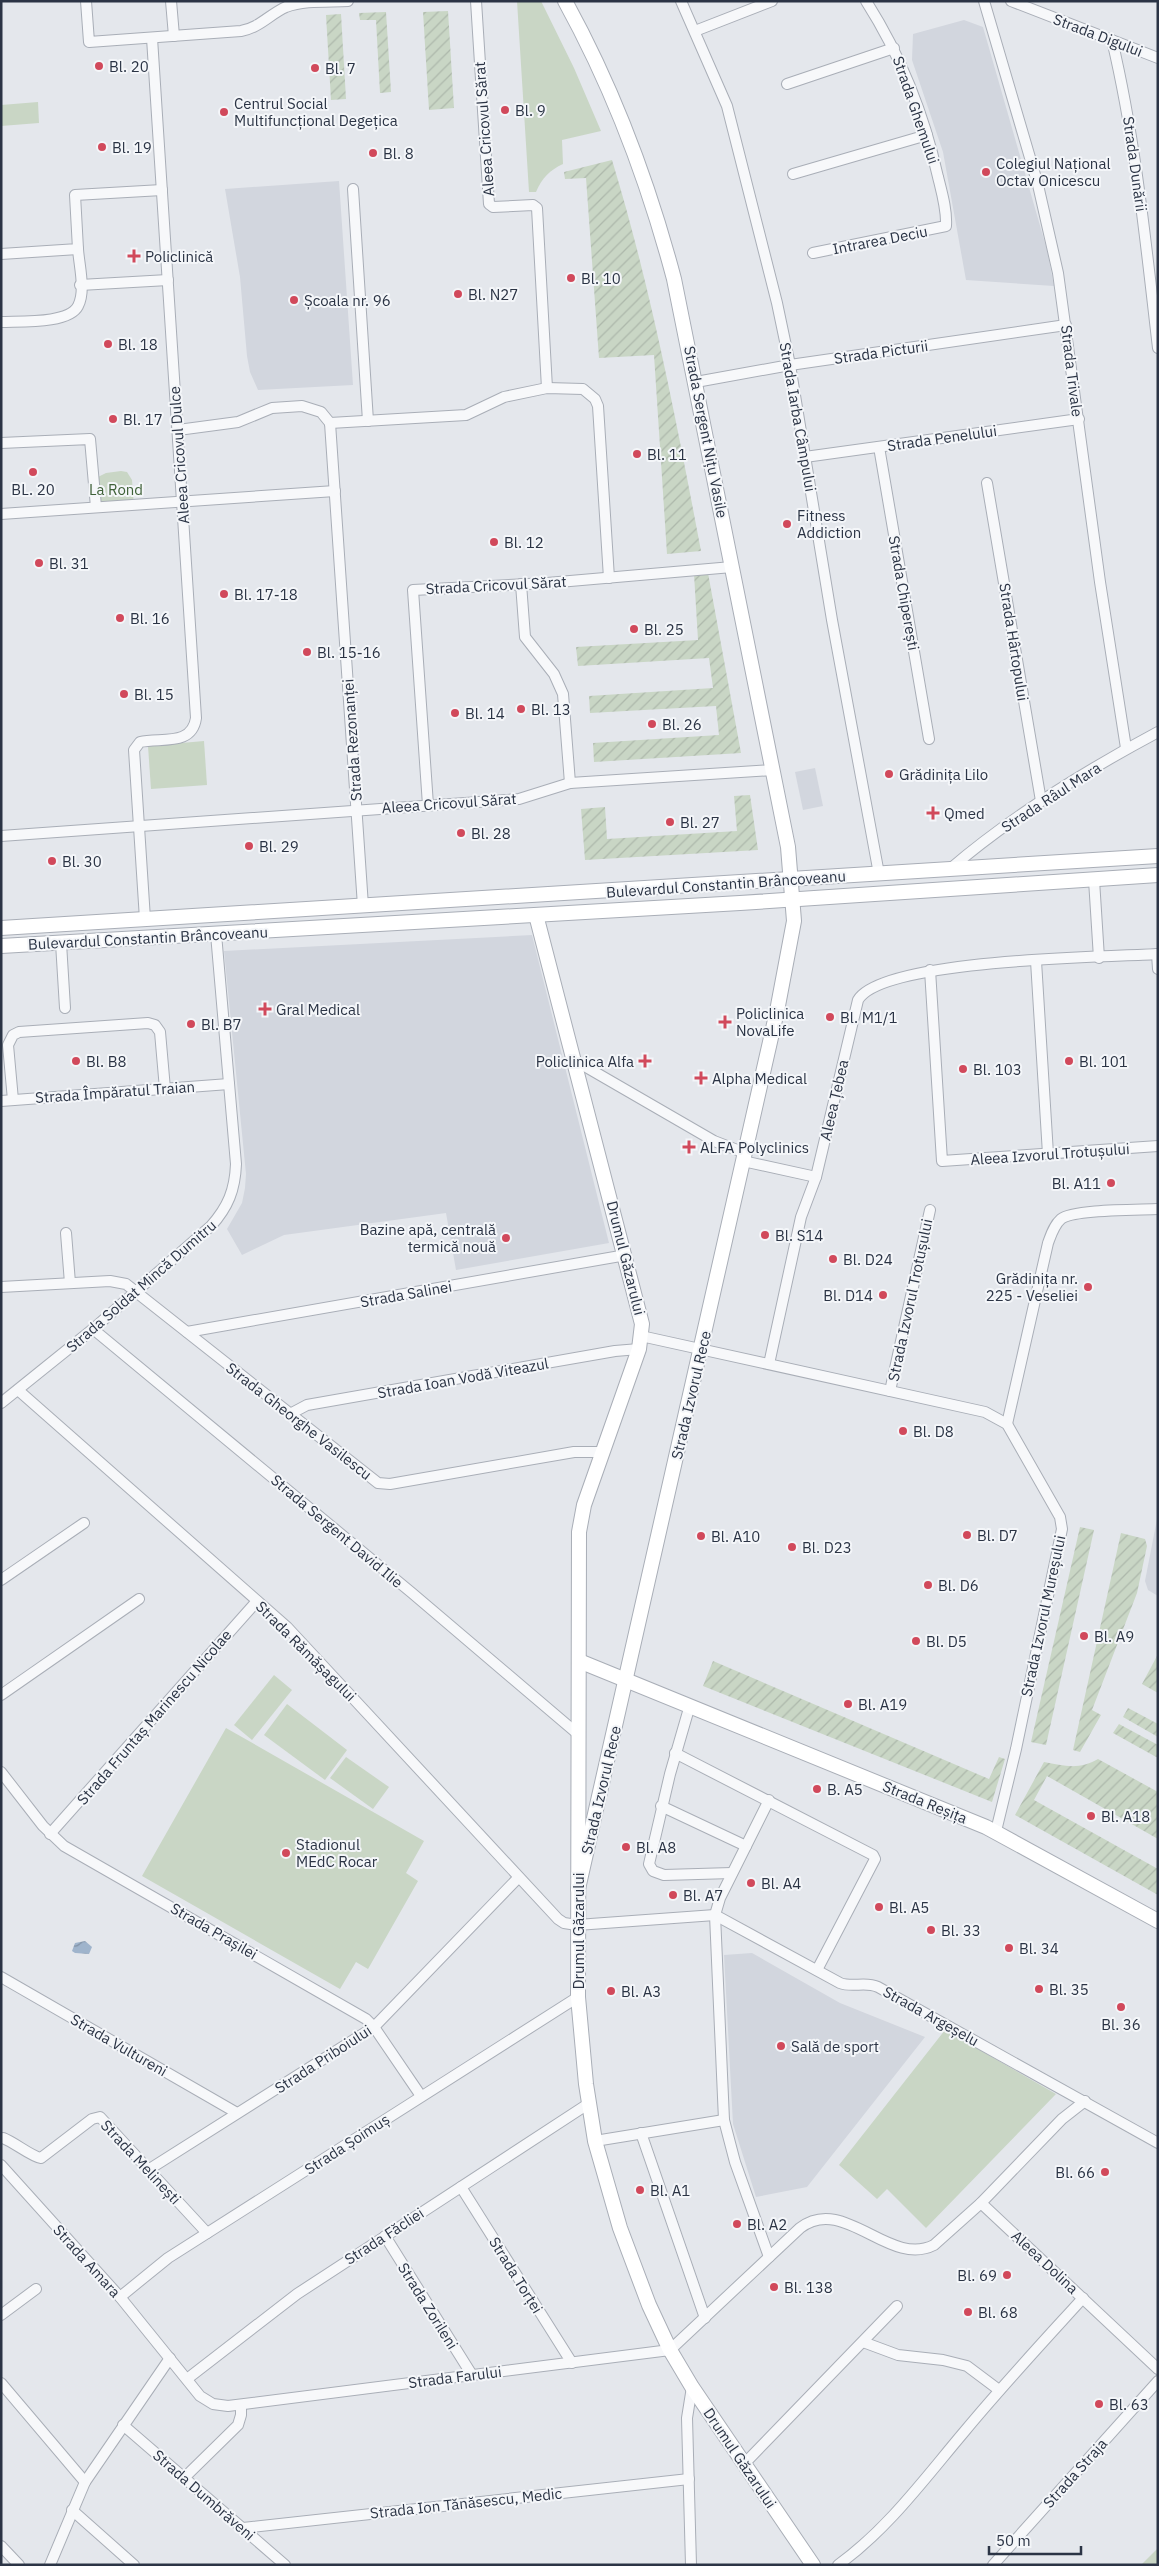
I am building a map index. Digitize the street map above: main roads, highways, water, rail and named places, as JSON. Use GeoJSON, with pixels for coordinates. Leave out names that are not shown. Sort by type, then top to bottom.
{"type":"FeatureCollection","features":[{"type":"Feature","properties":{"kind":"water"},"geometry":{"type":"Polygon","coordinates":[[[85,1941],[92,1947],[89,1954],[72,1951],[75,1943],[85,1941]]]}},
{"type":"Feature","properties":{"kind":"place","name":"Bl. 20"},"geometry":{"type":"Point","coordinates":[99,66]}},
{"type":"Feature","properties":{"kind":"place","name":"Bl. 7"},"geometry":{"type":"Point","coordinates":[315,68]}},
{"type":"Feature","properties":{"kind":"place","name":"Bl. 9"},"geometry":{"type":"Point","coordinates":[505,110]}},
{"type":"Feature","properties":{"kind":"place","name":"Centrul Social Multifuncțional Degețica"},"geometry":{"type":"Point","coordinates":[224,112]}},
{"type":"Feature","properties":{"kind":"place","name":"Bl. 19"},"geometry":{"type":"Point","coordinates":[102,147]}},
{"type":"Feature","properties":{"kind":"place","name":"Bl. 8"},"geometry":{"type":"Point","coordinates":[373,153]}},
{"type":"Feature","properties":{"kind":"place","name":"Colegiul Național Octav Onicescu"},"geometry":{"type":"Point","coordinates":[986,172]}},
{"type":"Feature","properties":{"kind":"place","name":"Policlinică"},"geometry":{"type":"Point","coordinates":[134,256]}},
{"type":"Feature","properties":{"kind":"place","name":"Bl. 10"},"geometry":{"type":"Point","coordinates":[571,278]}},
{"type":"Feature","properties":{"kind":"place","name":"Bl. N27"},"geometry":{"type":"Point","coordinates":[458,294]}},
{"type":"Feature","properties":{"kind":"place","name":"Școala nr. 96"},"geometry":{"type":"Point","coordinates":[294,300]}},
{"type":"Feature","properties":{"kind":"place","name":"Bl. 18"},"geometry":{"type":"Point","coordinates":[108,344]}},
{"type":"Feature","properties":{"kind":"place","name":"Bl. 17"},"geometry":{"type":"Point","coordinates":[113,419]}},
{"type":"Feature","properties":{"kind":"place","name":"Bl. 11"},"geometry":{"type":"Point","coordinates":[637,454]}},
{"type":"Feature","properties":{"kind":"place","name":"BL. 20"},"geometry":{"type":"Point","coordinates":[33,472]}},
{"type":"Feature","properties":{"kind":"place","name":"Fitness Addiction"},"geometry":{"type":"Point","coordinates":[787,524]}},
{"type":"Feature","properties":{"kind":"place","name":"Bl. 12"},"geometry":{"type":"Point","coordinates":[494,542]}},
{"type":"Feature","properties":{"kind":"place","name":"Bl. 31"},"geometry":{"type":"Point","coordinates":[39,563]}},
{"type":"Feature","properties":{"kind":"place","name":"Bl. 17-18"},"geometry":{"type":"Point","coordinates":[224,594]}},
{"type":"Feature","properties":{"kind":"place","name":"Bl. 16"},"geometry":{"type":"Point","coordinates":[120,618]}},
{"type":"Feature","properties":{"kind":"place","name":"Bl. 25"},"geometry":{"type":"Point","coordinates":[634,629]}},
{"type":"Feature","properties":{"kind":"place","name":"Bl. 15-16"},"geometry":{"type":"Point","coordinates":[307,652]}},
{"type":"Feature","properties":{"kind":"place","name":"Bl. 15"},"geometry":{"type":"Point","coordinates":[124,694]}},
{"type":"Feature","properties":{"kind":"place","name":"Bl. 13"},"geometry":{"type":"Point","coordinates":[521,709]}},
{"type":"Feature","properties":{"kind":"place","name":"Bl. 14"},"geometry":{"type":"Point","coordinates":[455,713]}},
{"type":"Feature","properties":{"kind":"place","name":"Bl. 26"},"geometry":{"type":"Point","coordinates":[652,724]}},
{"type":"Feature","properties":{"kind":"place","name":"Grădinița Lilo"},"geometry":{"type":"Point","coordinates":[889,774]}},
{"type":"Feature","properties":{"kind":"place","name":"Qmed"},"geometry":{"type":"Point","coordinates":[933,813]}},
{"type":"Feature","properties":{"kind":"place","name":"Bl. 27"},"geometry":{"type":"Point","coordinates":[670,822]}},
{"type":"Feature","properties":{"kind":"place","name":"Bl. 28"},"geometry":{"type":"Point","coordinates":[461,833]}},
{"type":"Feature","properties":{"kind":"place","name":"Bl. 29"},"geometry":{"type":"Point","coordinates":[249,846]}},
{"type":"Feature","properties":{"kind":"place","name":"Bl. 30"},"geometry":{"type":"Point","coordinates":[52,861]}},
{"type":"Feature","properties":{"kind":"place","name":"Gral Medical"},"geometry":{"type":"Point","coordinates":[265,1009]}},
{"type":"Feature","properties":{"kind":"place","name":"Bl. M1/1"},"geometry":{"type":"Point","coordinates":[830,1017]}},
{"type":"Feature","properties":{"kind":"place","name":"Policlinica NovaLife"},"geometry":{"type":"Point","coordinates":[725,1022]}},
{"type":"Feature","properties":{"kind":"place","name":"Bl. B7"},"geometry":{"type":"Point","coordinates":[191,1024]}},
{"type":"Feature","properties":{"kind":"place","name":"Bl. B8"},"geometry":{"type":"Point","coordinates":[76,1061]}},
{"type":"Feature","properties":{"kind":"place","name":"Policlinica Alfa"},"geometry":{"type":"Point","coordinates":[645,1061]}},
{"type":"Feature","properties":{"kind":"place","name":"Bl. 101"},"geometry":{"type":"Point","coordinates":[1069,1061]}},
{"type":"Feature","properties":{"kind":"place","name":"Bl. 103"},"geometry":{"type":"Point","coordinates":[963,1069]}},
{"type":"Feature","properties":{"kind":"place","name":"Alpha Medical"},"geometry":{"type":"Point","coordinates":[701,1078]}},
{"type":"Feature","properties":{"kind":"place","name":"ALFA Polyclinics"},"geometry":{"type":"Point","coordinates":[689,1147]}},
{"type":"Feature","properties":{"kind":"place","name":"Bl. A11"},"geometry":{"type":"Point","coordinates":[1111,1183]}},
{"type":"Feature","properties":{"kind":"place","name":"Bl. S14"},"geometry":{"type":"Point","coordinates":[765,1235]}},
{"type":"Feature","properties":{"kind":"place","name":"Bazine apă, centrală termică nouă"},"geometry":{"type":"Point","coordinates":[506,1238]}},
{"type":"Feature","properties":{"kind":"place","name":"Bl. D24"},"geometry":{"type":"Point","coordinates":[833,1259]}},
{"type":"Feature","properties":{"kind":"place","name":"Grădinița nr. 225 - Veseliei"},"geometry":{"type":"Point","coordinates":[1088,1287]}},
{"type":"Feature","properties":{"kind":"place","name":"Bl. D14"},"geometry":{"type":"Point","coordinates":[883,1295]}},
{"type":"Feature","properties":{"kind":"place","name":"Bl. D8"},"geometry":{"type":"Point","coordinates":[903,1431]}},
{"type":"Feature","properties":{"kind":"place","name":"Bl. D7"},"geometry":{"type":"Point","coordinates":[967,1535]}},
{"type":"Feature","properties":{"kind":"place","name":"Bl. A10"},"geometry":{"type":"Point","coordinates":[701,1536]}},
{"type":"Feature","properties":{"kind":"place","name":"Bl. D23"},"geometry":{"type":"Point","coordinates":[792,1547]}},
{"type":"Feature","properties":{"kind":"place","name":"Bl. D6"},"geometry":{"type":"Point","coordinates":[928,1585]}},
{"type":"Feature","properties":{"kind":"place","name":"Bl. A9"},"geometry":{"type":"Point","coordinates":[1084,1636]}},
{"type":"Feature","properties":{"kind":"place","name":"Bl. D5"},"geometry":{"type":"Point","coordinates":[916,1641]}},
{"type":"Feature","properties":{"kind":"place","name":"Bl. A19"},"geometry":{"type":"Point","coordinates":[848,1704]}},
{"type":"Feature","properties":{"kind":"place","name":"B. A5"},"geometry":{"type":"Point","coordinates":[817,1789]}},
{"type":"Feature","properties":{"kind":"place","name":"Bl. A18"},"geometry":{"type":"Point","coordinates":[1091,1816]}},
{"type":"Feature","properties":{"kind":"place","name":"Bl. A8"},"geometry":{"type":"Point","coordinates":[626,1847]}},
{"type":"Feature","properties":{"kind":"place","name":"Stadionul MEdC Rocar"},"geometry":{"type":"Point","coordinates":[286,1853]}},
{"type":"Feature","properties":{"kind":"place","name":"Bl. A4"},"geometry":{"type":"Point","coordinates":[751,1883]}},
{"type":"Feature","properties":{"kind":"place","name":"Bl. A7"},"geometry":{"type":"Point","coordinates":[673,1895]}},
{"type":"Feature","properties":{"kind":"place","name":"Bl. A5"},"geometry":{"type":"Point","coordinates":[879,1907]}},
{"type":"Feature","properties":{"kind":"place","name":"Bl. 33"},"geometry":{"type":"Point","coordinates":[931,1930]}},
{"type":"Feature","properties":{"kind":"place","name":"Bl. 34"},"geometry":{"type":"Point","coordinates":[1009,1948]}},
{"type":"Feature","properties":{"kind":"place","name":"Bl. 35"},"geometry":{"type":"Point","coordinates":[1039,1989]}},
{"type":"Feature","properties":{"kind":"place","name":"Bl. A3"},"geometry":{"type":"Point","coordinates":[611,1991]}},
{"type":"Feature","properties":{"kind":"place","name":"Bl. 36"},"geometry":{"type":"Point","coordinates":[1121,2007]}},
{"type":"Feature","properties":{"kind":"place","name":"Sală de sport"},"geometry":{"type":"Point","coordinates":[781,2046]}},
{"type":"Feature","properties":{"kind":"place","name":"Bl. 66"},"geometry":{"type":"Point","coordinates":[1105,2172]}},
{"type":"Feature","properties":{"kind":"place","name":"Bl. A1"},"geometry":{"type":"Point","coordinates":[640,2190]}},
{"type":"Feature","properties":{"kind":"place","name":"Bl. A2"},"geometry":{"type":"Point","coordinates":[737,2224]}},
{"type":"Feature","properties":{"kind":"place","name":"Bl. 69"},"geometry":{"type":"Point","coordinates":[1007,2275]}},
{"type":"Feature","properties":{"kind":"place","name":"Bl. 138"},"geometry":{"type":"Point","coordinates":[774,2287]}},
{"type":"Feature","properties":{"kind":"place","name":"Bl. 68"},"geometry":{"type":"Point","coordinates":[968,2312]}},
{"type":"Feature","properties":{"kind":"place","name":"Bl. 63"},"geometry":{"type":"Point","coordinates":[1099,2404]}},
{"type":"Feature","properties":{"kind":"park label","name":"La Rond"},"geometry":{"type":"Point","coordinates":[116,489]}}]}
